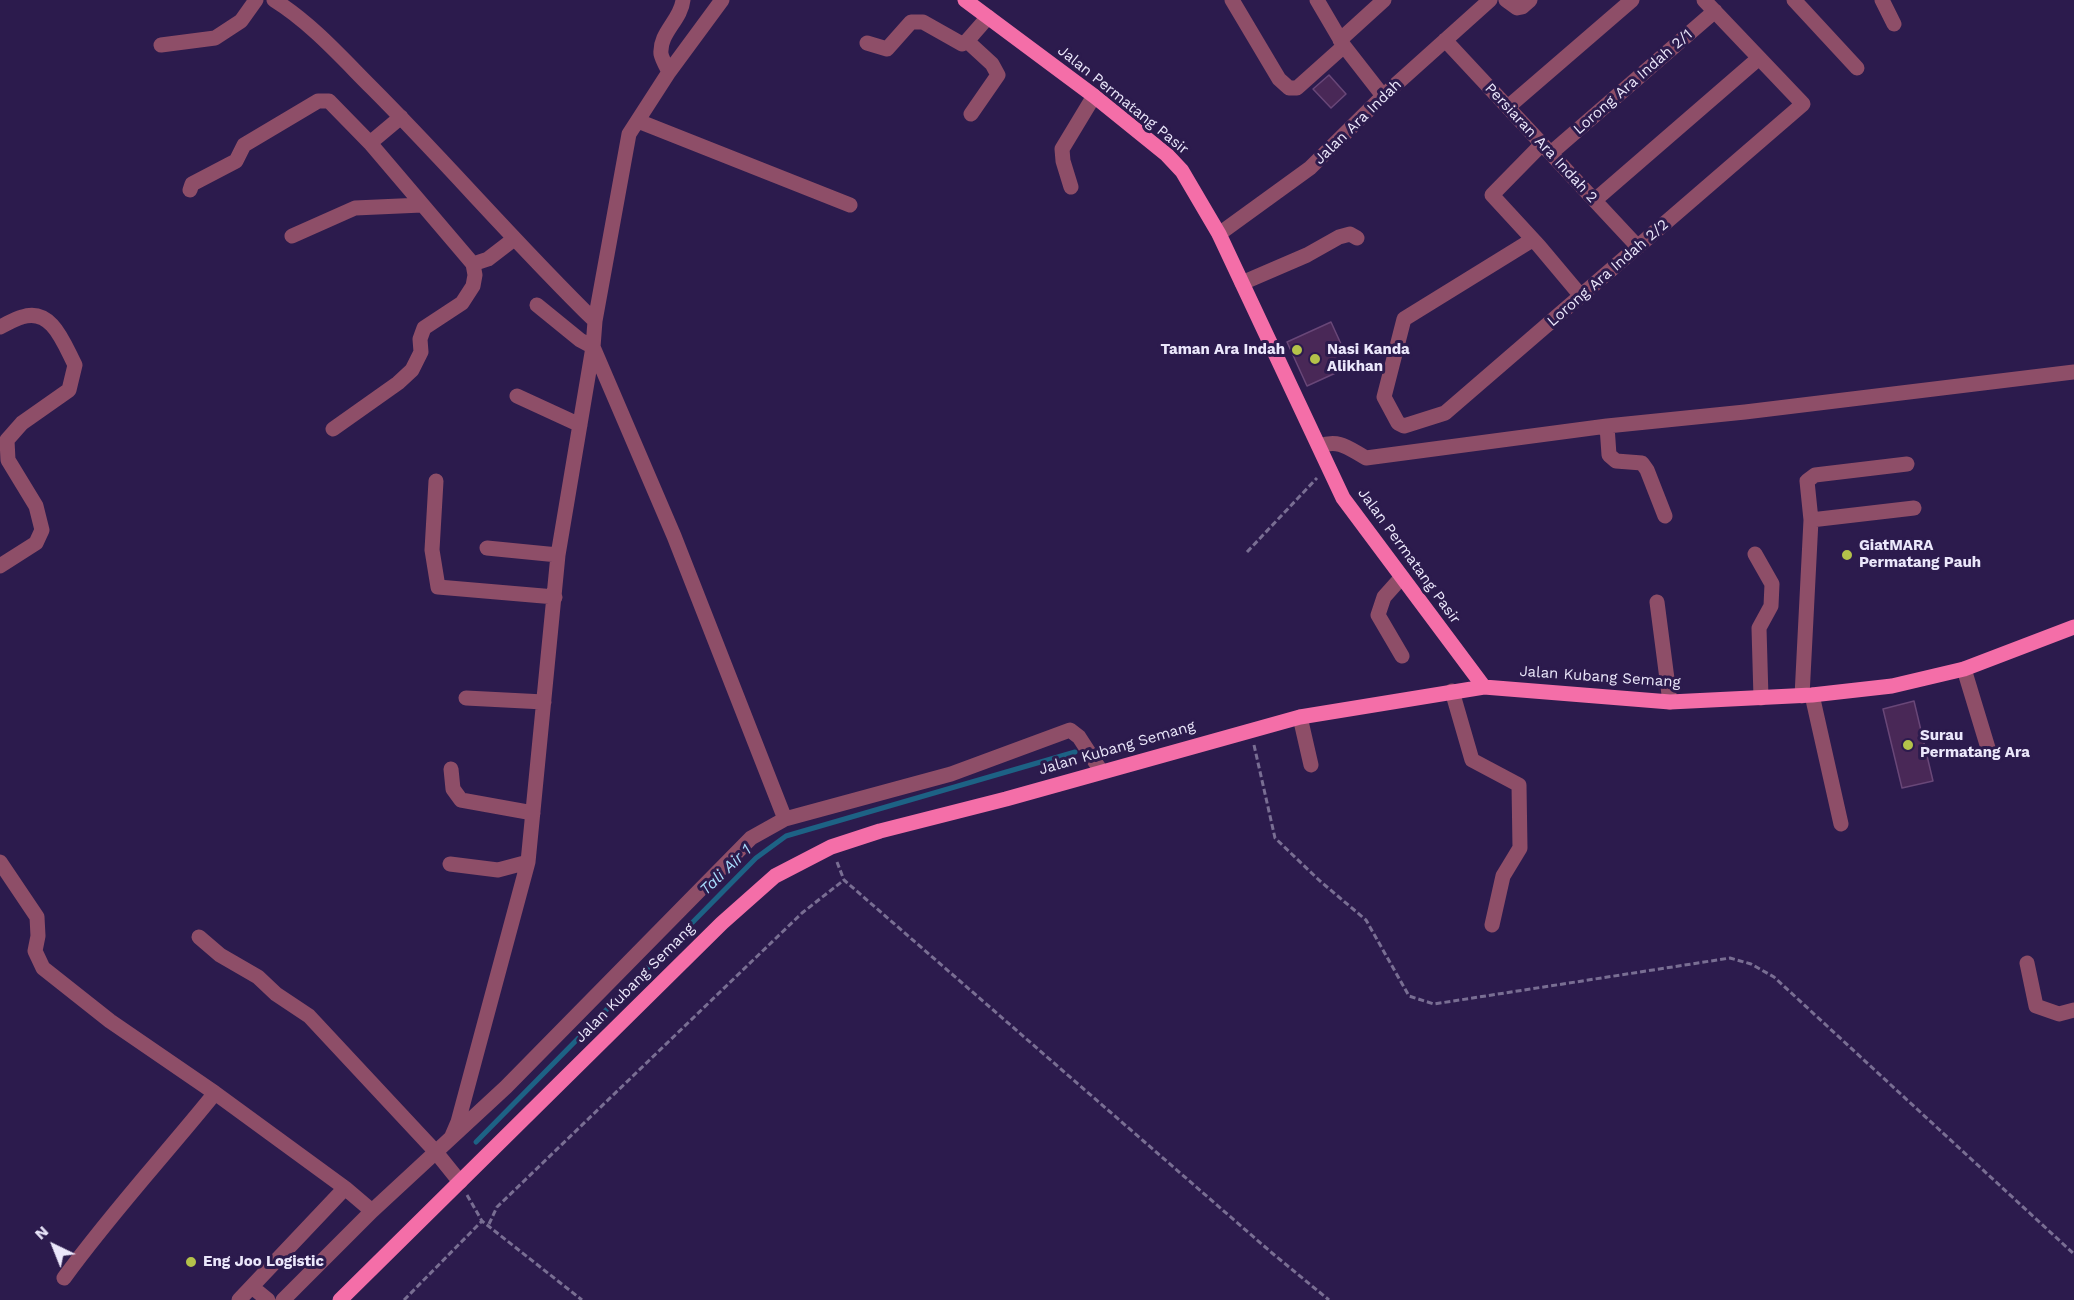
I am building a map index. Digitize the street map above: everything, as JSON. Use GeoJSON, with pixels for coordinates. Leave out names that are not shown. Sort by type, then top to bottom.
{"type":"FeatureCollection","features":[{"type":"Feature","properties":{"kind":"main road","name":"Jalan Permatang Pasir"},"geometry":{"type":"LineString","coordinates":[[965,0],[1094,96],[1167,155],[1182,171],[1219,234],[1343,498],[1484,687]]}},
{"type":"Feature","properties":{"kind":"main road","name":"Jalan Kubang Semang"},"geometry":{"type":"LineString","coordinates":[[340,1300],[722,923],[775,876],[831,847],[880,831],[1006,799],[1300,717],[1484,687],[1670,702],[1807,696],[1892,686],[1964,669],[2074,627]]}},
{"type":"Feature","properties":{"kind":"street"},"geometry":{"type":"LineString","coordinates":[[160,45],[215,38],[241,21],[256,0]]}},
{"type":"Feature","properties":{"kind":"street"},"geometry":{"type":"LineString","coordinates":[[274,0],[311,27],[401,117],[546,273],[595,321]]}},
{"type":"Feature","properties":{"kind":"street"},"geometry":{"type":"LineString","coordinates":[[669,72],[661,55],[663,39],[682,6],[683,0]]}},
{"type":"Feature","properties":{"kind":"street"},"geometry":{"type":"LineString","coordinates":[[452,1136],[461,1111],[528,862],[558,555],[593,347],[595,321],[629,134],[669,72],[722,0]]}},
{"type":"Feature","properties":{"kind":"street"},"geometry":{"type":"LineString","coordinates":[[1232,0],[1278,79],[1289,88],[1297,88],[1384,0]]}},
{"type":"Feature","properties":{"kind":"street"},"geometry":{"type":"LineString","coordinates":[[1317,0],[1342,43],[1383,96]]}},
{"type":"Feature","properties":{"kind":"street","name":"Jalan Ara Indah"},"geometry":{"type":"LineString","coordinates":[[1219,234],[1310,168],[1383,96],[1490,0]]}},
{"type":"Feature","properties":{"kind":"street"},"geometry":{"type":"LineString","coordinates":[[1506,0],[1517,8],[1530,0]]}},
{"type":"Feature","properties":{"kind":"street"},"geometry":{"type":"LineString","coordinates":[[1508,107],[1632,0]]}},
{"type":"Feature","properties":{"kind":"street"},"geometry":{"type":"LineString","coordinates":[[1794,0],[1857,68]]}},
{"type":"Feature","properties":{"kind":"street"},"geometry":{"type":"LineString","coordinates":[[1882,0],[1894,24]]}},
{"type":"Feature","properties":{"kind":"street"},"geometry":{"type":"LineString","coordinates":[[1595,200],[1759,58],[1710,6]]}},
{"type":"Feature","properties":{"kind":"street","name":"Lorong Ara Indah 2/1"},"geometry":{"type":"LineString","coordinates":[[1532,240],[1492,195],[1710,6]]}},
{"type":"Feature","properties":{"kind":"street"},"geometry":{"type":"LineString","coordinates":[[867,43],[887,49],[911,22],[923,22],[962,44],[988,17]]}},
{"type":"Feature","properties":{"kind":"street","name":"Persiaran Ara Indah 2"},"geometry":{"type":"LineString","coordinates":[[1445,40],[1638,247]]}},
{"type":"Feature","properties":{"kind":"street"},"geometry":{"type":"LineString","coordinates":[[967,41],[992,64],[998,75],[970,114]]}},
{"type":"Feature","properties":{"kind":"street","name":"Lorong Ara Indah 2/2"},"geometry":{"type":"LineString","coordinates":[[1532,240],[1404,320],[1384,397],[1398,423],[1404,426],[1445,413],[1803,104],[1759,58]]}},
{"type":"Feature","properties":{"kind":"street"},"geometry":{"type":"LineString","coordinates":[[1071,187],[1062,149],[1094,96]]}},
{"type":"Feature","properties":{"kind":"street"},"geometry":{"type":"LineString","coordinates":[[190,190],[192,184],[236,161],[244,146],[318,101],[329,101],[370,143],[474,264],[476,275],[473,286],[462,303],[423,328],[420,339],[421,352],[412,370],[398,383],[333,429]]}},
{"type":"Feature","properties":{"kind":"street"},"geometry":{"type":"LineString","coordinates":[[370,143],[401,117]]}},
{"type":"Feature","properties":{"kind":"street"},"geometry":{"type":"LineString","coordinates":[[638,121],[850,205]]}},
{"type":"Feature","properties":{"kind":"street"},"geometry":{"type":"LineString","coordinates":[[292,236],[355,208],[422,205]]}},
{"type":"Feature","properties":{"kind":"street"},"geometry":{"type":"LineString","coordinates":[[1242,283],[1306,255],[1339,237],[1350,234],[1357,238]]}},
{"type":"Feature","properties":{"kind":"street"},"geometry":{"type":"LineString","coordinates":[[474,264],[488,259],[514,239]]}},
{"type":"Feature","properties":{"kind":"street"},"geometry":{"type":"LineString","coordinates":[[1532,240],[1581,296]]}},
{"type":"Feature","properties":{"kind":"street"},"geometry":{"type":"LineString","coordinates":[[537,305],[580,340],[593,347],[674,536],[785,819]]}},
{"type":"Feature","properties":{"kind":"street"},"geometry":{"type":"LineString","coordinates":[[0,327],[24,316],[43,317],[55,327],[75,365],[69,390],[22,423],[7,440],[8,460],[36,506],[42,530],[36,543],[0,566]]}},
{"type":"Feature","properties":{"kind":"street"},"geometry":{"type":"LineString","coordinates":[[1319,446],[1341,443],[1366,458],[1607,426],[2074,372]]}},
{"type":"Feature","properties":{"kind":"street"},"geometry":{"type":"LineString","coordinates":[[517,396],[580,425]]}},
{"type":"Feature","properties":{"kind":"street"},"geometry":{"type":"LineString","coordinates":[[1607,426],[1609,455],[1616,461],[1642,463],[1647,470],[1665,516]]}},
{"type":"Feature","properties":{"kind":"street"},"geometry":{"type":"LineString","coordinates":[[1841,824],[1807,696],[1811,520],[1807,481],[1815,475],[1907,464]]}},
{"type":"Feature","properties":{"kind":"street"},"geometry":{"type":"LineString","coordinates":[[436,480],[432,550],[438,587],[555,597]]}},
{"type":"Feature","properties":{"kind":"street"},"geometry":{"type":"LineString","coordinates":[[1811,520],[1914,508]]}},
{"type":"Feature","properties":{"kind":"street"},"geometry":{"type":"LineString","coordinates":[[488,548],[558,555]]}},
{"type":"Feature","properties":{"kind":"street"},"geometry":{"type":"LineString","coordinates":[[1755,554],[1772,584],[1771,606],[1759,628],[1761,698]]}},
{"type":"Feature","properties":{"kind":"street"},"geometry":{"type":"LineString","coordinates":[[1401,578],[1384,597],[1378,615],[1402,656]]}},
{"type":"Feature","properties":{"kind":"street"},"geometry":{"type":"LineString","coordinates":[[1657,602],[1670,702]]}},
{"type":"Feature","properties":{"kind":"street"},"geometry":{"type":"LineString","coordinates":[[1964,669],[1988,748]]}},
{"type":"Feature","properties":{"kind":"street"},"geometry":{"type":"LineString","coordinates":[[1452,691],[1472,760],[1519,785],[1520,848],[1503,876],[1492,925]]}},
{"type":"Feature","properties":{"kind":"street"},"geometry":{"type":"LineString","coordinates":[[466,698],[544,702]]}},
{"type":"Feature","properties":{"kind":"street"},"geometry":{"type":"LineString","coordinates":[[1300,717],[1311,765]]}},
{"type":"Feature","properties":{"kind":"street"},"geometry":{"type":"LineString","coordinates":[[283,1300],[372,1211],[506,1087],[751,838],[785,819],[951,774],[1070,730],[1079,737],[1101,771]]}},
{"type":"Feature","properties":{"kind":"street"},"geometry":{"type":"LineString","coordinates":[[451,769],[453,789],[461,800],[533,813]]}},
{"type":"Feature","properties":{"kind":"street"},"geometry":{"type":"LineString","coordinates":[[0,862],[37,917],[39,936],[35,951],[43,968],[110,1021],[215,1093],[345,1188],[372,1211]]}},
{"type":"Feature","properties":{"kind":"street"},"geometry":{"type":"LineString","coordinates":[[450,864],[498,870],[528,862]]}},
{"type":"Feature","properties":{"kind":"street"},"geometry":{"type":"LineString","coordinates":[[200,937],[220,955],[258,977],[276,994],[309,1016],[435,1151],[460,1182]]}},
{"type":"Feature","properties":{"kind":"street"},"geometry":{"type":"LineString","coordinates":[[2027,963],[2036,1006],[2059,1014],[2074,1010]]}},
{"type":"Feature","properties":{"kind":"street"},"geometry":{"type":"LineString","coordinates":[[64,1278],[103,1226],[215,1093]]}},
{"type":"Feature","properties":{"kind":"street"},"geometry":{"type":"LineString","coordinates":[[239,1300],[345,1188]]}},
{"type":"Feature","properties":{"kind":"street"},"geometry":{"type":"LineString","coordinates":[[252,1287],[268,1300]]}},
{"type":"Feature","properties":{"kind":"path"},"geometry":{"type":"LineString","coordinates":[[1247,552],[1329,466]]}},
{"type":"Feature","properties":{"kind":"path"},"geometry":{"type":"LineString","coordinates":[[1251,730],[1275,838],[1320,881],[1366,920],[1409,996],[1434,1004],[1730,958],[1751,964],[1774,977],[2074,1254]]}},
{"type":"Feature","properties":{"kind":"path"},"geometry":{"type":"LineString","coordinates":[[489,1224],[497,1207],[802,913],[844,880],[1272,1254],[1329,1300]]}},
{"type":"Feature","properties":{"kind":"path"},"geometry":{"type":"LineString","coordinates":[[460,1182],[482,1221],[489,1224],[582,1300]]}},
{"type":"Feature","properties":{"kind":"path"},"geometry":{"type":"LineString","coordinates":[[404,1300],[482,1221]]}},
{"type":"Feature","properties":{"kind":"building"},"geometry":{"type":"Polygon","coordinates":[[[1329,75],[1346,94],[1331,108],[1313,89],[1329,75]]]}},
{"type":"Feature","properties":{"kind":"building"},"geometry":{"type":"Polygon","coordinates":[[[1331,322],[1351,366],[1307,386],[1287,342],[1331,322]]]}},
{"type":"Feature","properties":{"kind":"building","name":"Surau Permatang Ara"},"geometry":{"type":"Polygon","coordinates":[[[1914,701],[1933,781],[1902,788],[1883,709],[1914,701]]]}},
{"type":"Feature","properties":{"kind":"waterway","name":"Tali Air 1"},"geometry":{"type":"LineString","coordinates":[[476,1142],[756,858],[786,836],[1075,752]]}},
{"type":"Feature","properties":{"kind":"place","name":"Taman Ara Indah"},"geometry":{"type":"Point","coordinates":[1297,350]}},
{"type":"Feature","properties":{"kind":"place","name":"Nasi Kanda Alikhan"},"geometry":{"type":"Point","coordinates":[1315,359]}},
{"type":"Feature","properties":{"kind":"place","name":"GiatMARA Permatang Pauh"},"geometry":{"type":"Point","coordinates":[1847,555]}},
{"type":"Feature","properties":{"kind":"place","name":"Surau Permatang Ara"},"geometry":{"type":"Point","coordinates":[1908,745]}},
{"type":"Feature","properties":{"kind":"place","name":"Eng Joo Logistic"},"geometry":{"type":"Point","coordinates":[191,1262]}}]}
